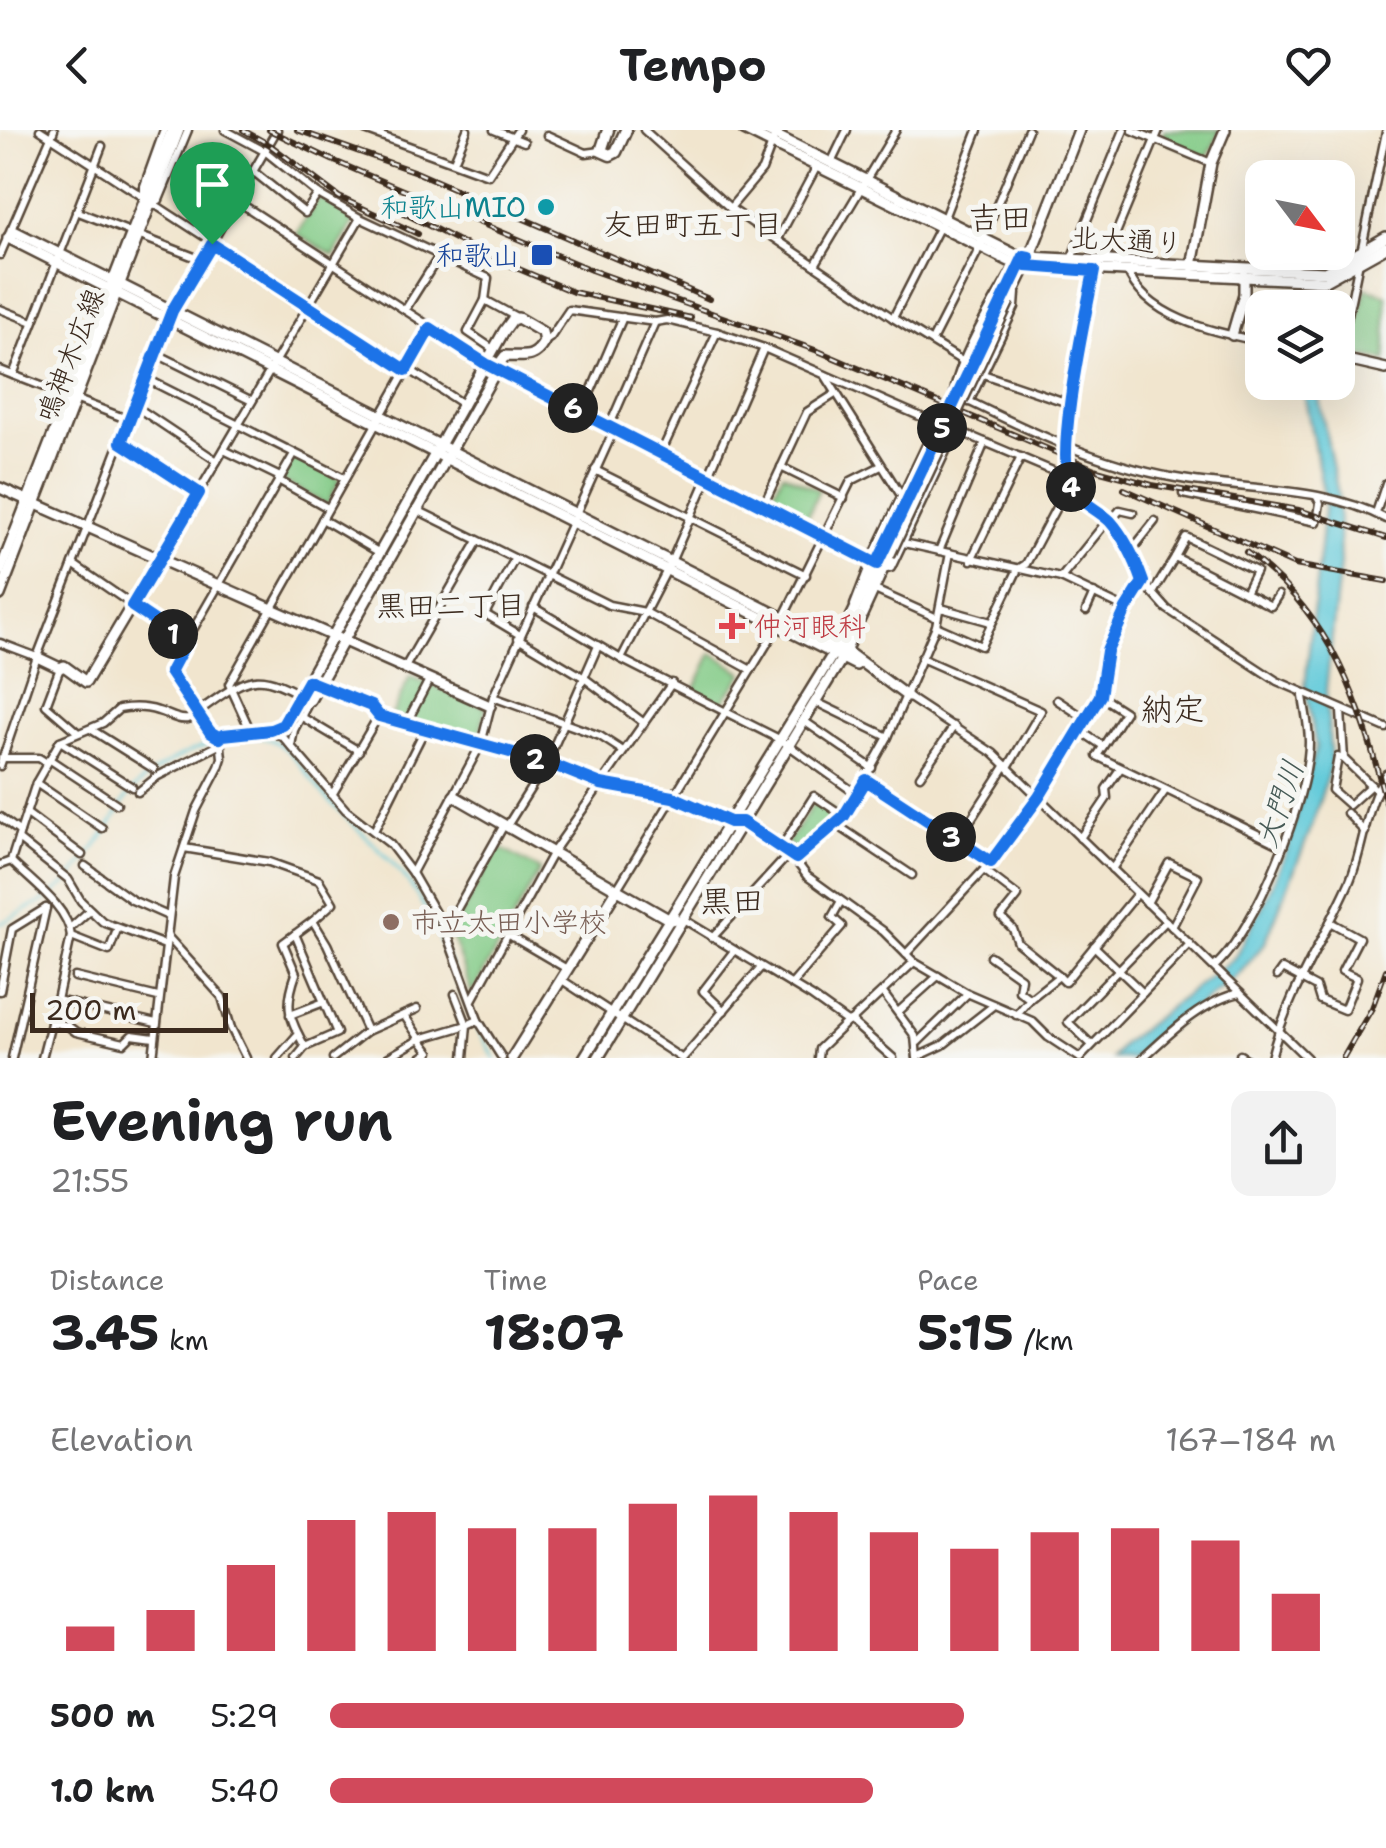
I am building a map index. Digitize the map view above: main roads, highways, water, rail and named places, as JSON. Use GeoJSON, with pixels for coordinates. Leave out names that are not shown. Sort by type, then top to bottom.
{"type":"FeatureCollection","features":[{"type":"Feature","properties":{"kind":"main road"},"geometry":{"type":"LineString","coordinates":[[608,130],[601,152],[610,155],[616,152],[626,130]]}},
{"type":"Feature","properties":{"kind":"water"},"geometry":{"type":"Polygon","coordinates":[[[1305,400],[1319,400],[1338,494],[1340,564],[1326,690],[1331,763],[1312,826],[1265,943],[1239,974],[1132,1058],[1112,1058],[1122,1044],[1234,958],[1287,850],[1316,747],[1305,687],[1325,501],[1305,400]]]}},
{"type":"Feature","properties":{"kind":"waterway"},"geometry":{"type":"LineString","coordinates":[[72,877],[129,795],[161,768],[217,742],[254,737],[271,740],[293,756],[323,794],[410,885],[495,1058]]}},
{"type":"Feature","properties":{"kind":"waterway"},"geometry":{"type":"LineString","coordinates":[[0,924],[45,900],[67,883]]}},
{"type":"Feature","properties":{"kind":"railway"},"geometry":{"type":"LineString","coordinates":[[243,130],[270,145],[339,197],[418,234]]}},
{"type":"Feature","properties":{"kind":"railway"},"geometry":{"type":"LineString","coordinates":[[269,130],[591,270],[818,351],[1097,470],[1152,485],[1299,510],[1386,538]]}},
{"type":"Feature","properties":{"kind":"railway"},"geometry":{"type":"LineString","coordinates":[[297,130],[416,172],[709,299]]}},
{"type":"Feature","properties":{"kind":"railway"},"geometry":{"type":"LineString","coordinates":[[400,211],[486,255],[573,292],[691,318]]}},
{"type":"Feature","properties":{"kind":"railway"},"geometry":{"type":"LineString","coordinates":[[1124,489],[1295,565],[1386,581]]}},
{"type":"Feature","properties":{"kind":"railway"},"geometry":{"type":"LineString","coordinates":[[1246,552],[1276,577],[1322,633],[1354,697],[1386,803]]}},
{"type":"Feature","properties":{"kind":"railway"},"geometry":{"type":"LineString","coordinates":[[1343,1058],[1372,1008],[1386,970]]}},
{"type":"Feature","properties":{"kind":"place","name":"和歌山MIO"},"geometry":{"type":"Point","coordinates":[546,207]}},
{"type":"Feature","properties":{"kind":"place","name":"和歌山"},"geometry":{"type":"Point","coordinates":[542,255]}},
{"type":"Feature","properties":{"kind":"place","name":"仲河眼科"},"geometry":{"type":"Point","coordinates":[732,626]}},
{"type":"Feature","properties":{"kind":"place","name":"市立太田小学校"},"geometry":{"type":"Point","coordinates":[391,922]}},
{"type":"Feature","properties":{"kind":"district","name":"吉田"},"geometry":{"type":"Point","coordinates":[1000,218]}},
{"type":"Feature","properties":{"kind":"district","name":"友田町五丁目"},"geometry":{"type":"Point","coordinates":[693,225]}},
{"type":"Feature","properties":{"kind":"district","name":"黒田二丁目"},"geometry":{"type":"Point","coordinates":[451,606]}},
{"type":"Feature","properties":{"kind":"district","name":"納定"},"geometry":{"type":"Point","coordinates":[1173,709]}},
{"type":"Feature","properties":{"kind":"district","name":"黒田"},"geometry":{"type":"Point","coordinates":[732,901]}},
{"type":"Feature","properties":{"kind":"water label","name":"大門川"},"geometry":{"type":"Point","coordinates":[1280,804]}}]}
